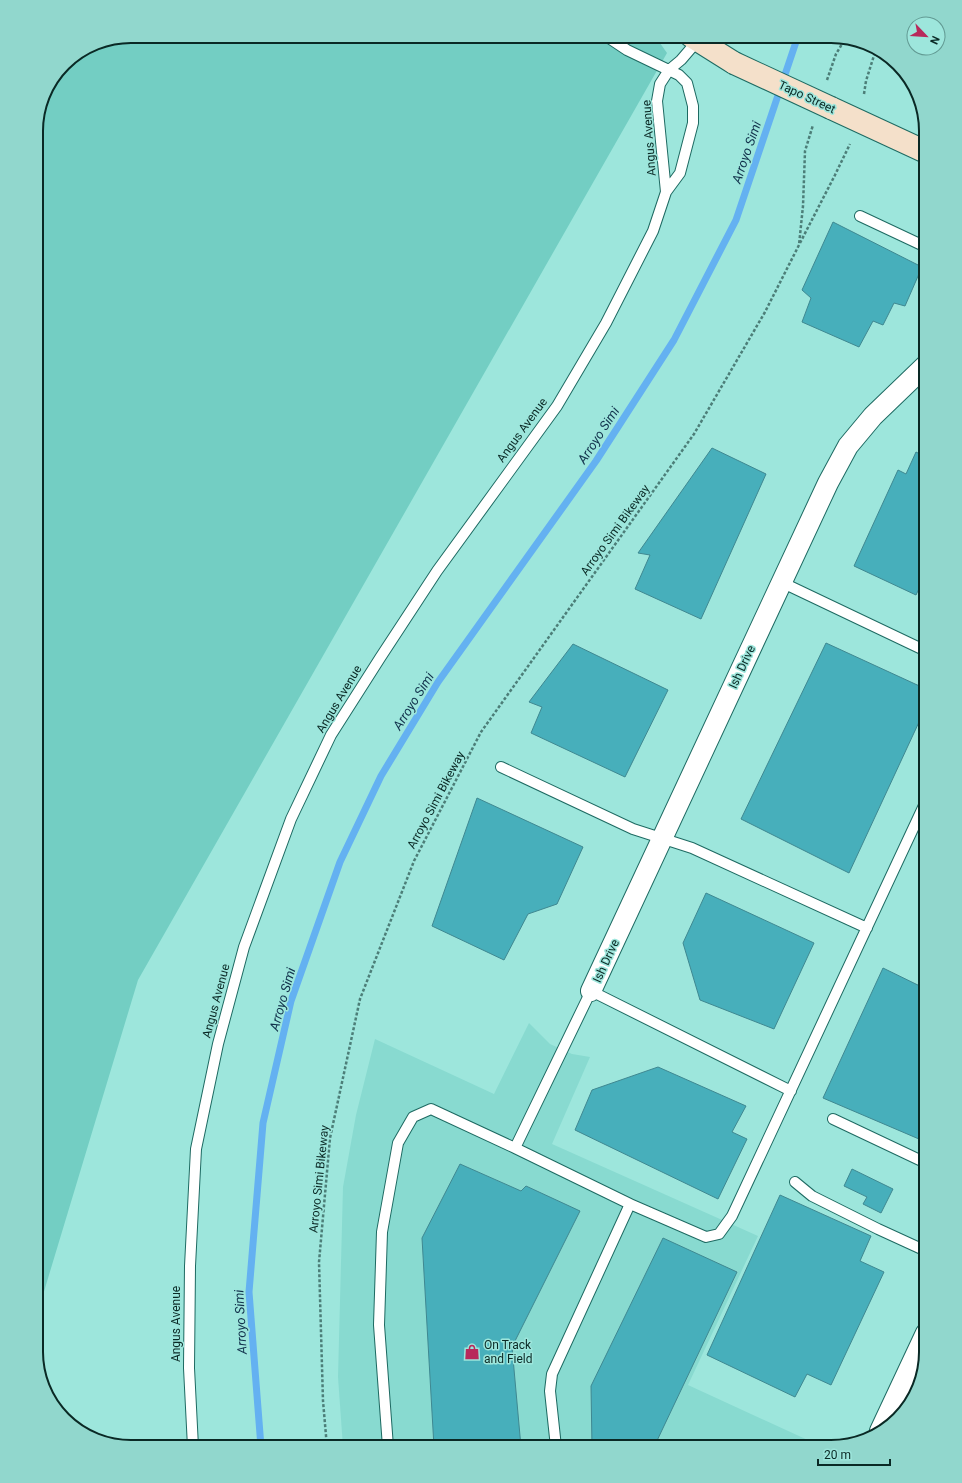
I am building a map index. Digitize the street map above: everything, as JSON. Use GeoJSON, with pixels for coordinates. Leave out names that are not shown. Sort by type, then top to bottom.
{"type":"FeatureCollection","features":[{"type":"Feature","properties":{"kind":"street","name":"Tapo Street"},"geometry":{"type":"LineString","coordinates":[[704,43],[823,115],[919,149]]}},
{"type":"Feature","properties":{"kind":"street","name":"Ish Drive"},"geometry":{"type":"LineString","coordinates":[[591,991],[828,483],[848,446],[873,416],[919,372]]}},
{"type":"Feature","properties":{"kind":"street"},"geometry":{"type":"LineString","coordinates":[[884,1423],[919,1348]]}},
{"type":"Feature","properties":{"kind":"lane"},"geometry":{"type":"LineString","coordinates":[[616,43],[627,50],[679,75],[686,83],[693,106],[693,123],[680,173],[666,192]]}},
{"type":"Feature","properties":{"kind":"lane","name":"Angus Avenue"},"geometry":{"type":"LineString","coordinates":[[193,1440],[189,1368],[190,1281],[196,1150],[218,1044],[244,947],[291,819],[331,735],[437,571],[557,406],[606,323],[653,231],[666,192],[658,101],[660,84],[668,70],[681,60],[693,43]]}},
{"type":"Feature","properties":{"kind":"lane"},"geometry":{"type":"LineString","coordinates":[[860,216],[919,244]]}},
{"type":"Feature","properties":{"kind":"lane"},"geometry":{"type":"LineString","coordinates":[[781,582],[919,648]]}},
{"type":"Feature","properties":{"kind":"lane"},"geometry":{"type":"LineString","coordinates":[[501,767],[633,829],[692,848],[867,928]]}},
{"type":"Feature","properties":{"kind":"lane"},"geometry":{"type":"LineString","coordinates":[[387,1440],[379,1324],[382,1240],[398,1143],[413,1117],[431,1109],[630,1204],[706,1238],[719,1234],[732,1216],[919,816]]}},
{"type":"Feature","properties":{"kind":"lane"},"geometry":{"type":"LineString","coordinates":[[515,1148],[591,991],[791,1091]]}},
{"type":"Feature","properties":{"kind":"lane"},"geometry":{"type":"LineString","coordinates":[[833,1119],[919,1160]]}},
{"type":"Feature","properties":{"kind":"lane"},"geometry":{"type":"LineString","coordinates":[[795,1182],[812,1196],[878,1230],[919,1248]]}},
{"type":"Feature","properties":{"kind":"lane"},"geometry":{"type":"LineString","coordinates":[[555,1440],[550,1391],[552,1374],[630,1204]]}},
{"type":"Feature","properties":{"kind":"path"},"geometry":{"type":"LineString","coordinates":[[826,83],[836,54],[842,44]]}},
{"type":"Feature","properties":{"kind":"path"},"geometry":{"type":"LineString","coordinates":[[864,94],[866,81],[874,55]]}},
{"type":"Feature","properties":{"kind":"path","name":"Arroyo Simi Bikeway"},"geometry":{"type":"LineString","coordinates":[[798,246],[803,206],[805,151],[823,115]]}},
{"type":"Feature","properties":{"kind":"path","name":"Arroyo Simi Bikeway"},"geometry":{"type":"LineString","coordinates":[[327,1440],[319,1262],[330,1138],[360,999],[414,861],[481,732],[694,434],[765,312],[850,144]]}},
{"type":"Feature","properties":{"kind":"shaded area"},"geometry":{"type":"Polygon","coordinates":[[[125,43],[660,43],[667,53],[138,980],[43,1295],[43,125],[48,102],[55,87],[65,73],[77,61],[102,48],[125,43]]]}},
{"type":"Feature","properties":{"kind":"shaded area"},"geometry":{"type":"Polygon","coordinates":[[[529,1023],[550,1044],[572,1054],[590,1057],[552,1144],[758,1236],[688,1385],[808,1440],[342,1440],[338,1377],[343,1187],[356,1115],[375,1039],[494,1094],[529,1023]]]}},
{"type":"Feature","properties":{"kind":"building"},"geometry":{"type":"Polygon","coordinates":[[[833,222],[919,265],[919,274],[905,306],[894,303],[883,325],[873,321],[859,347],[802,322],[811,298],[802,290],[833,222]]]}},
{"type":"Feature","properties":{"kind":"building"},"geometry":{"type":"Polygon","coordinates":[[[712,448],[766,474],[701,619],[635,589],[650,555],[638,553],[712,448]]]}},
{"type":"Feature","properties":{"kind":"building"},"geometry":{"type":"Polygon","coordinates":[[[916,452],[919,454],[919,589],[916,595],[854,566],[898,470],[906,474],[916,452]]]}},
{"type":"Feature","properties":{"kind":"building"},"geometry":{"type":"Polygon","coordinates":[[[826,643],[919,686],[919,722],[849,873],[741,819],[826,643]]]}},
{"type":"Feature","properties":{"kind":"building"},"geometry":{"type":"Polygon","coordinates":[[[573,644],[668,690],[625,777],[531,733],[542,707],[529,702],[573,644]]]}},
{"type":"Feature","properties":{"kind":"building"},"geometry":{"type":"Polygon","coordinates":[[[477,798],[583,847],[557,904],[528,914],[504,960],[432,926],[477,798]]]}},
{"type":"Feature","properties":{"kind":"building"},"geometry":{"type":"Polygon","coordinates":[[[706,893],[814,943],[774,1029],[700,1000],[683,943],[706,893]]]}},
{"type":"Feature","properties":{"kind":"building"},"geometry":{"type":"Polygon","coordinates":[[[883,968],[919,986],[919,1139],[823,1098],[883,968]]]}},
{"type":"Feature","properties":{"kind":"building"},"geometry":{"type":"Polygon","coordinates":[[[658,1067],[746,1106],[732,1132],[747,1139],[718,1199],[575,1130],[592,1090],[658,1067]]]}},
{"type":"Feature","properties":{"kind":"building"},"geometry":{"type":"Polygon","coordinates":[[[460,1164],[521,1191],[526,1186],[580,1211],[512,1347],[520,1440],[434,1440],[422,1238],[460,1164]]]}},
{"type":"Feature","properties":{"kind":"building"},"geometry":{"type":"Polygon","coordinates":[[[852,1169],[893,1189],[881,1213],[863,1204],[867,1197],[844,1186],[852,1169]]]}},
{"type":"Feature","properties":{"kind":"building"},"geometry":{"type":"Polygon","coordinates":[[[780,1195],[871,1236],[860,1261],[884,1272],[831,1385],[807,1374],[795,1397],[707,1355],[780,1195]]]}},
{"type":"Feature","properties":{"kind":"building"},"geometry":{"type":"Polygon","coordinates":[[[663,1238],[737,1272],[657,1440],[592,1440],[591,1386],[663,1238]]]}},
{"type":"Feature","properties":{"kind":"waterway","name":"Arroyo Simi"},"geometry":{"type":"LineString","coordinates":[[260,1440],[249,1292],[263,1123],[291,1001],[340,862],[381,776],[438,682],[596,461],[674,340],[736,220],[796,43]]}},
{"type":"Feature","properties":{"kind":"place","name":"On Track and Field"},"geometry":{"type":"Point","coordinates":[472,1352]}}]}
